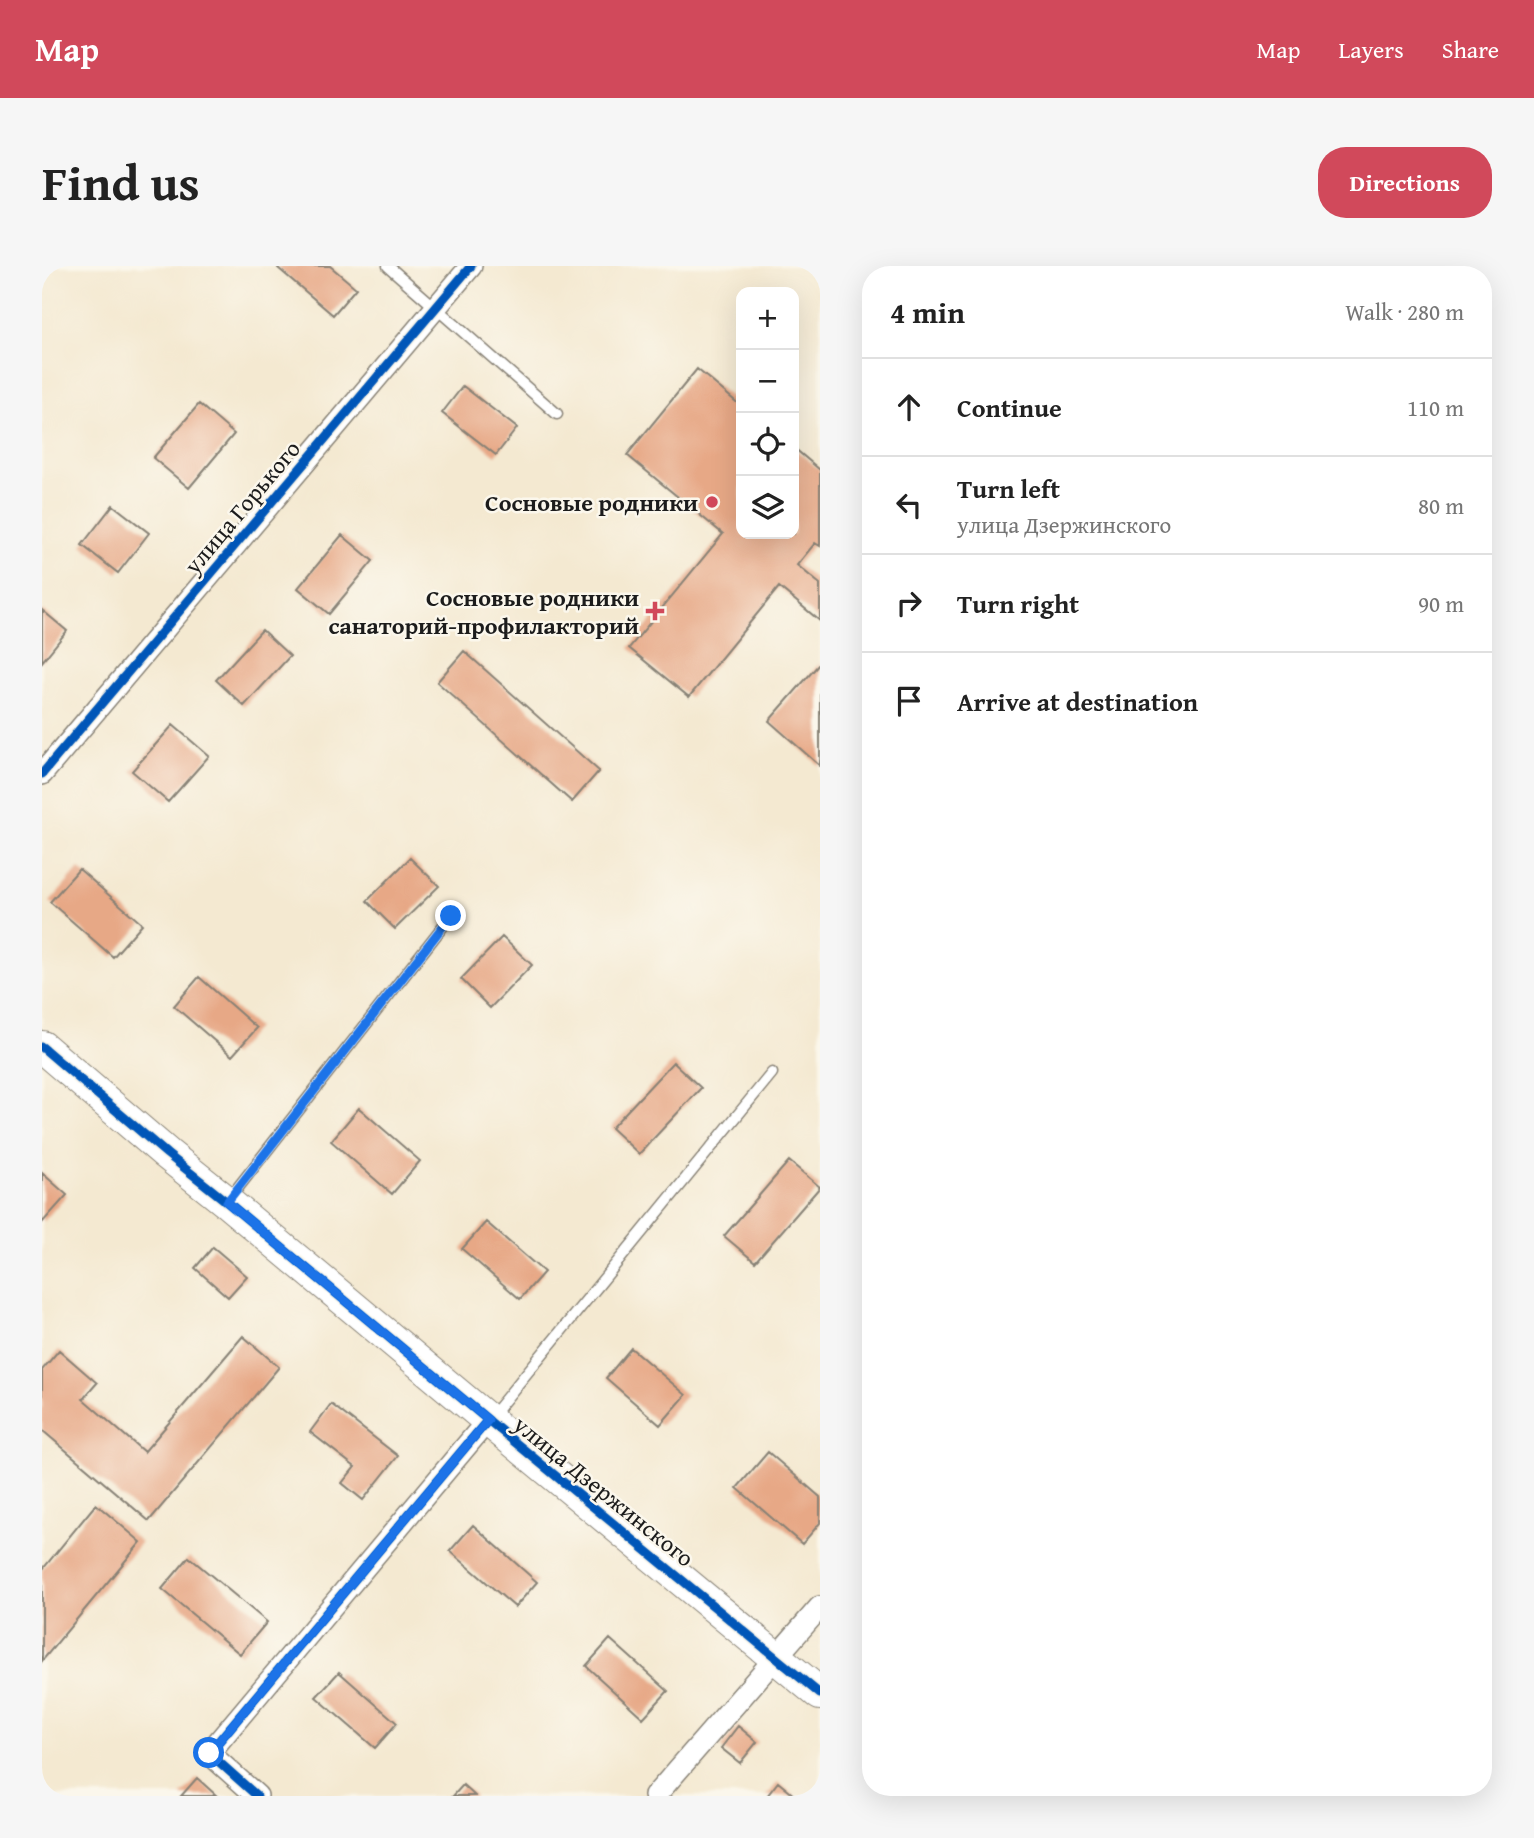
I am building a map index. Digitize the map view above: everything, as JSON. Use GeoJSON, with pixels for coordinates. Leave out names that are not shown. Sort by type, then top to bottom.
{"type":"FeatureCollection","features":[{"type":"Feature","properties":{"kind":"street","name":"улица Горького"},"geometry":{"type":"LineString","coordinates":[[42,774],[471,266]]}},
{"type":"Feature","properties":{"kind":"street","name":"улица Дзержинского"},"geometry":{"type":"LineString","coordinates":[[42,1047],[167,1154],[820,1694]]}},
{"type":"Feature","properties":{"kind":"street"},"geometry":{"type":"LineString","coordinates":[[257,1796],[209,1753],[488,1420]]}},
{"type":"Feature","properties":{"kind":"street"},"geometry":{"type":"LineString","coordinates":[[655,1796],[820,1607]]}},
{"type":"Feature","properties":{"kind":"lane"},"geometry":{"type":"LineString","coordinates":[[388,266],[556,414]]}},
{"type":"Feature","properties":{"kind":"lane"},"geometry":{"type":"LineString","coordinates":[[227,1202],[451,916]]}},
{"type":"Feature","properties":{"kind":"lane"},"geometry":{"type":"LineString","coordinates":[[488,1420],[772,1073]]}},
{"type":"Feature","properties":{"kind":"building"},"geometry":{"type":"Polygon","coordinates":[[[330,266],[356,288],[333,315],[278,268],[330,266]]]}},
{"type":"Feature","properties":{"kind":"building","name":"Сосновые родники"},"geometry":{"type":"Polygon","coordinates":[[[697,369],[736,402],[736,539],[799,539],[799,452],[820,470],[820,546],[815,543],[797,565],[820,584],[820,621],[779,587],[689,697],[629,648],[723,534],[627,455],[697,369]]]}},
{"type":"Feature","properties":{"kind":"building"},"geometry":{"type":"Polygon","coordinates":[[[463,386],[517,428],[496,455],[442,413],[463,386]]]}},
{"type":"Feature","properties":{"kind":"building"},"geometry":{"type":"Polygon","coordinates":[[[199,404],[234,434],[189,488],[153,458],[199,404]]]}},
{"type":"Feature","properties":{"kind":"building"},"geometry":{"type":"Polygon","coordinates":[[[113,505],[149,533],[118,573],[82,545],[113,505]]]}},
{"type":"Feature","properties":{"kind":"building"},"geometry":{"type":"Polygon","coordinates":[[[342,535],[373,561],[329,614],[298,588],[342,535]]]}},
{"type":"Feature","properties":{"kind":"building"},"geometry":{"type":"Polygon","coordinates":[[[42,610],[67,631],[42,662],[42,610]]]}},
{"type":"Feature","properties":{"kind":"building"},"geometry":{"type":"Polygon","coordinates":[[[262,630],[290,656],[244,706],[216,680],[262,630]]]}},
{"type":"Feature","properties":{"kind":"building"},"geometry":{"type":"Polygon","coordinates":[[[464,651],[599,771],[572,802],[437,682],[464,651]]]}},
{"type":"Feature","properties":{"kind":"building"},"geometry":{"type":"Polygon","coordinates":[[[820,663],[820,766],[769,721],[820,663]]]}},
{"type":"Feature","properties":{"kind":"building"},"geometry":{"type":"Polygon","coordinates":[[[173,725],[209,756],[168,802],[132,771],[173,725]]]}},
{"type":"Feature","properties":{"kind":"building"},"geometry":{"type":"Polygon","coordinates":[[[410,858],[439,886],[395,929],[367,901],[410,858]]]}},
{"type":"Feature","properties":{"kind":"building"},"geometry":{"type":"Polygon","coordinates":[[[79,869],[142,924],[113,957],[50,902],[79,869]]]}},
{"type":"Feature","properties":{"kind":"building"},"geometry":{"type":"Polygon","coordinates":[[[502,937],[532,965],[490,1008],[461,979],[502,937]]]}},
{"type":"Feature","properties":{"kind":"building"},"geometry":{"type":"Polygon","coordinates":[[[199,977],[257,1028],[232,1056],[174,1006],[199,977]]]}},
{"type":"Feature","properties":{"kind":"building"},"geometry":{"type":"Polygon","coordinates":[[[673,1062],[701,1088],[639,1154],[611,1128],[673,1062]]]}},
{"type":"Feature","properties":{"kind":"building"},"geometry":{"type":"Polygon","coordinates":[[[359,1108],[420,1161],[392,1194],[331,1141],[359,1108]]]}},
{"type":"Feature","properties":{"kind":"building"},"geometry":{"type":"Polygon","coordinates":[[[789,1161],[820,1187],[755,1262],[724,1236],[789,1161]]]}},
{"type":"Feature","properties":{"kind":"building"},"geometry":{"type":"Polygon","coordinates":[[[42,1173],[67,1195],[42,1223],[42,1173]]]}},
{"type":"Feature","properties":{"kind":"building"},"geometry":{"type":"Polygon","coordinates":[[[486,1222],[544,1272],[520,1299],[462,1249],[486,1222]]]}},
{"type":"Feature","properties":{"kind":"building"},"geometry":{"type":"Polygon","coordinates":[[[213,1247],[247,1276],[228,1297],[195,1268],[213,1247]]]}},
{"type":"Feature","properties":{"kind":"building"},"geometry":{"type":"Polygon","coordinates":[[[243,1336],[279,1367],[149,1521],[42,1430],[42,1370],[59,1350],[97,1383],[83,1399],[144,1452],[243,1336]]]}},
{"type":"Feature","properties":{"kind":"building"},"geometry":{"type":"Polygon","coordinates":[[[631,1348],[686,1395],[660,1425],[606,1378],[631,1348]]]}},
{"type":"Feature","properties":{"kind":"building"},"geometry":{"type":"Polygon","coordinates":[[[331,1404],[398,1456],[363,1500],[342,1483],[355,1467],[310,1432],[331,1404]]]}},
{"type":"Feature","properties":{"kind":"building"},"geometry":{"type":"Polygon","coordinates":[[[768,1452],[820,1497],[820,1523],[802,1544],[737,1488],[768,1452]]]}},
{"type":"Feature","properties":{"kind":"building"},"geometry":{"type":"Polygon","coordinates":[[[96,1504],[141,1542],[42,1661],[42,1570],[96,1504]]]}},
{"type":"Feature","properties":{"kind":"building"},"geometry":{"type":"Polygon","coordinates":[[[473,1525],[537,1582],[515,1607],[450,1551],[473,1525]]]}},
{"type":"Feature","properties":{"kind":"building"},"geometry":{"type":"Polygon","coordinates":[[[189,1557],[267,1622],[240,1654],[162,1589],[189,1557]]]}},
{"type":"Feature","properties":{"kind":"building"},"geometry":{"type":"Polygon","coordinates":[[[610,1639],[668,1691],[643,1718],[586,1666],[610,1639]]]}},
{"type":"Feature","properties":{"kind":"building"},"geometry":{"type":"Polygon","coordinates":[[[339,1672],[397,1723],[375,1748],[316,1697],[339,1672]]]}},
{"type":"Feature","properties":{"kind":"building"},"geometry":{"type":"Polygon","coordinates":[[[738,1726],[757,1742],[740,1763],[721,1748],[738,1726]]]}},
{"type":"Feature","properties":{"kind":"building"},"geometry":{"type":"Polygon","coordinates":[[[197,1778],[217,1796],[181,1796],[197,1778]]]}},
{"type":"Feature","properties":{"kind":"building"},"geometry":{"type":"Polygon","coordinates":[[[778,1782],[795,1796],[767,1796],[778,1782]]]}},
{"type":"Feature","properties":{"kind":"building"},"geometry":{"type":"Polygon","coordinates":[[[463,1785],[475,1796],[453,1796],[463,1785]]]}},
{"type":"Feature","properties":{"kind":"cycle path"},"geometry":{"type":"LineString","coordinates":[[42,774],[471,266]]}},
{"type":"Feature","properties":{"kind":"cycle path"},"geometry":{"type":"LineString","coordinates":[[42,1047],[167,1154],[820,1694]]}},
{"type":"Feature","properties":{"kind":"cycle path"},"geometry":{"type":"LineString","coordinates":[[257,1796],[209,1753],[488,1420]]}},
{"type":"Feature","properties":{"kind":"place","name":"Сосновые родники"},"geometry":{"type":"Point","coordinates":[712,502]}},
{"type":"Feature","properties":{"kind":"place","name":"Сосновые родники санаторий-профилакторий"},"geometry":{"type":"Point","coordinates":[655,611]}},
{"type":"Feature","properties":{"kind":"route"},"geometry":{"type":"LineString","coordinates":[[209,1753],[488,1420],[227,1202],[451,916]]}}]}
